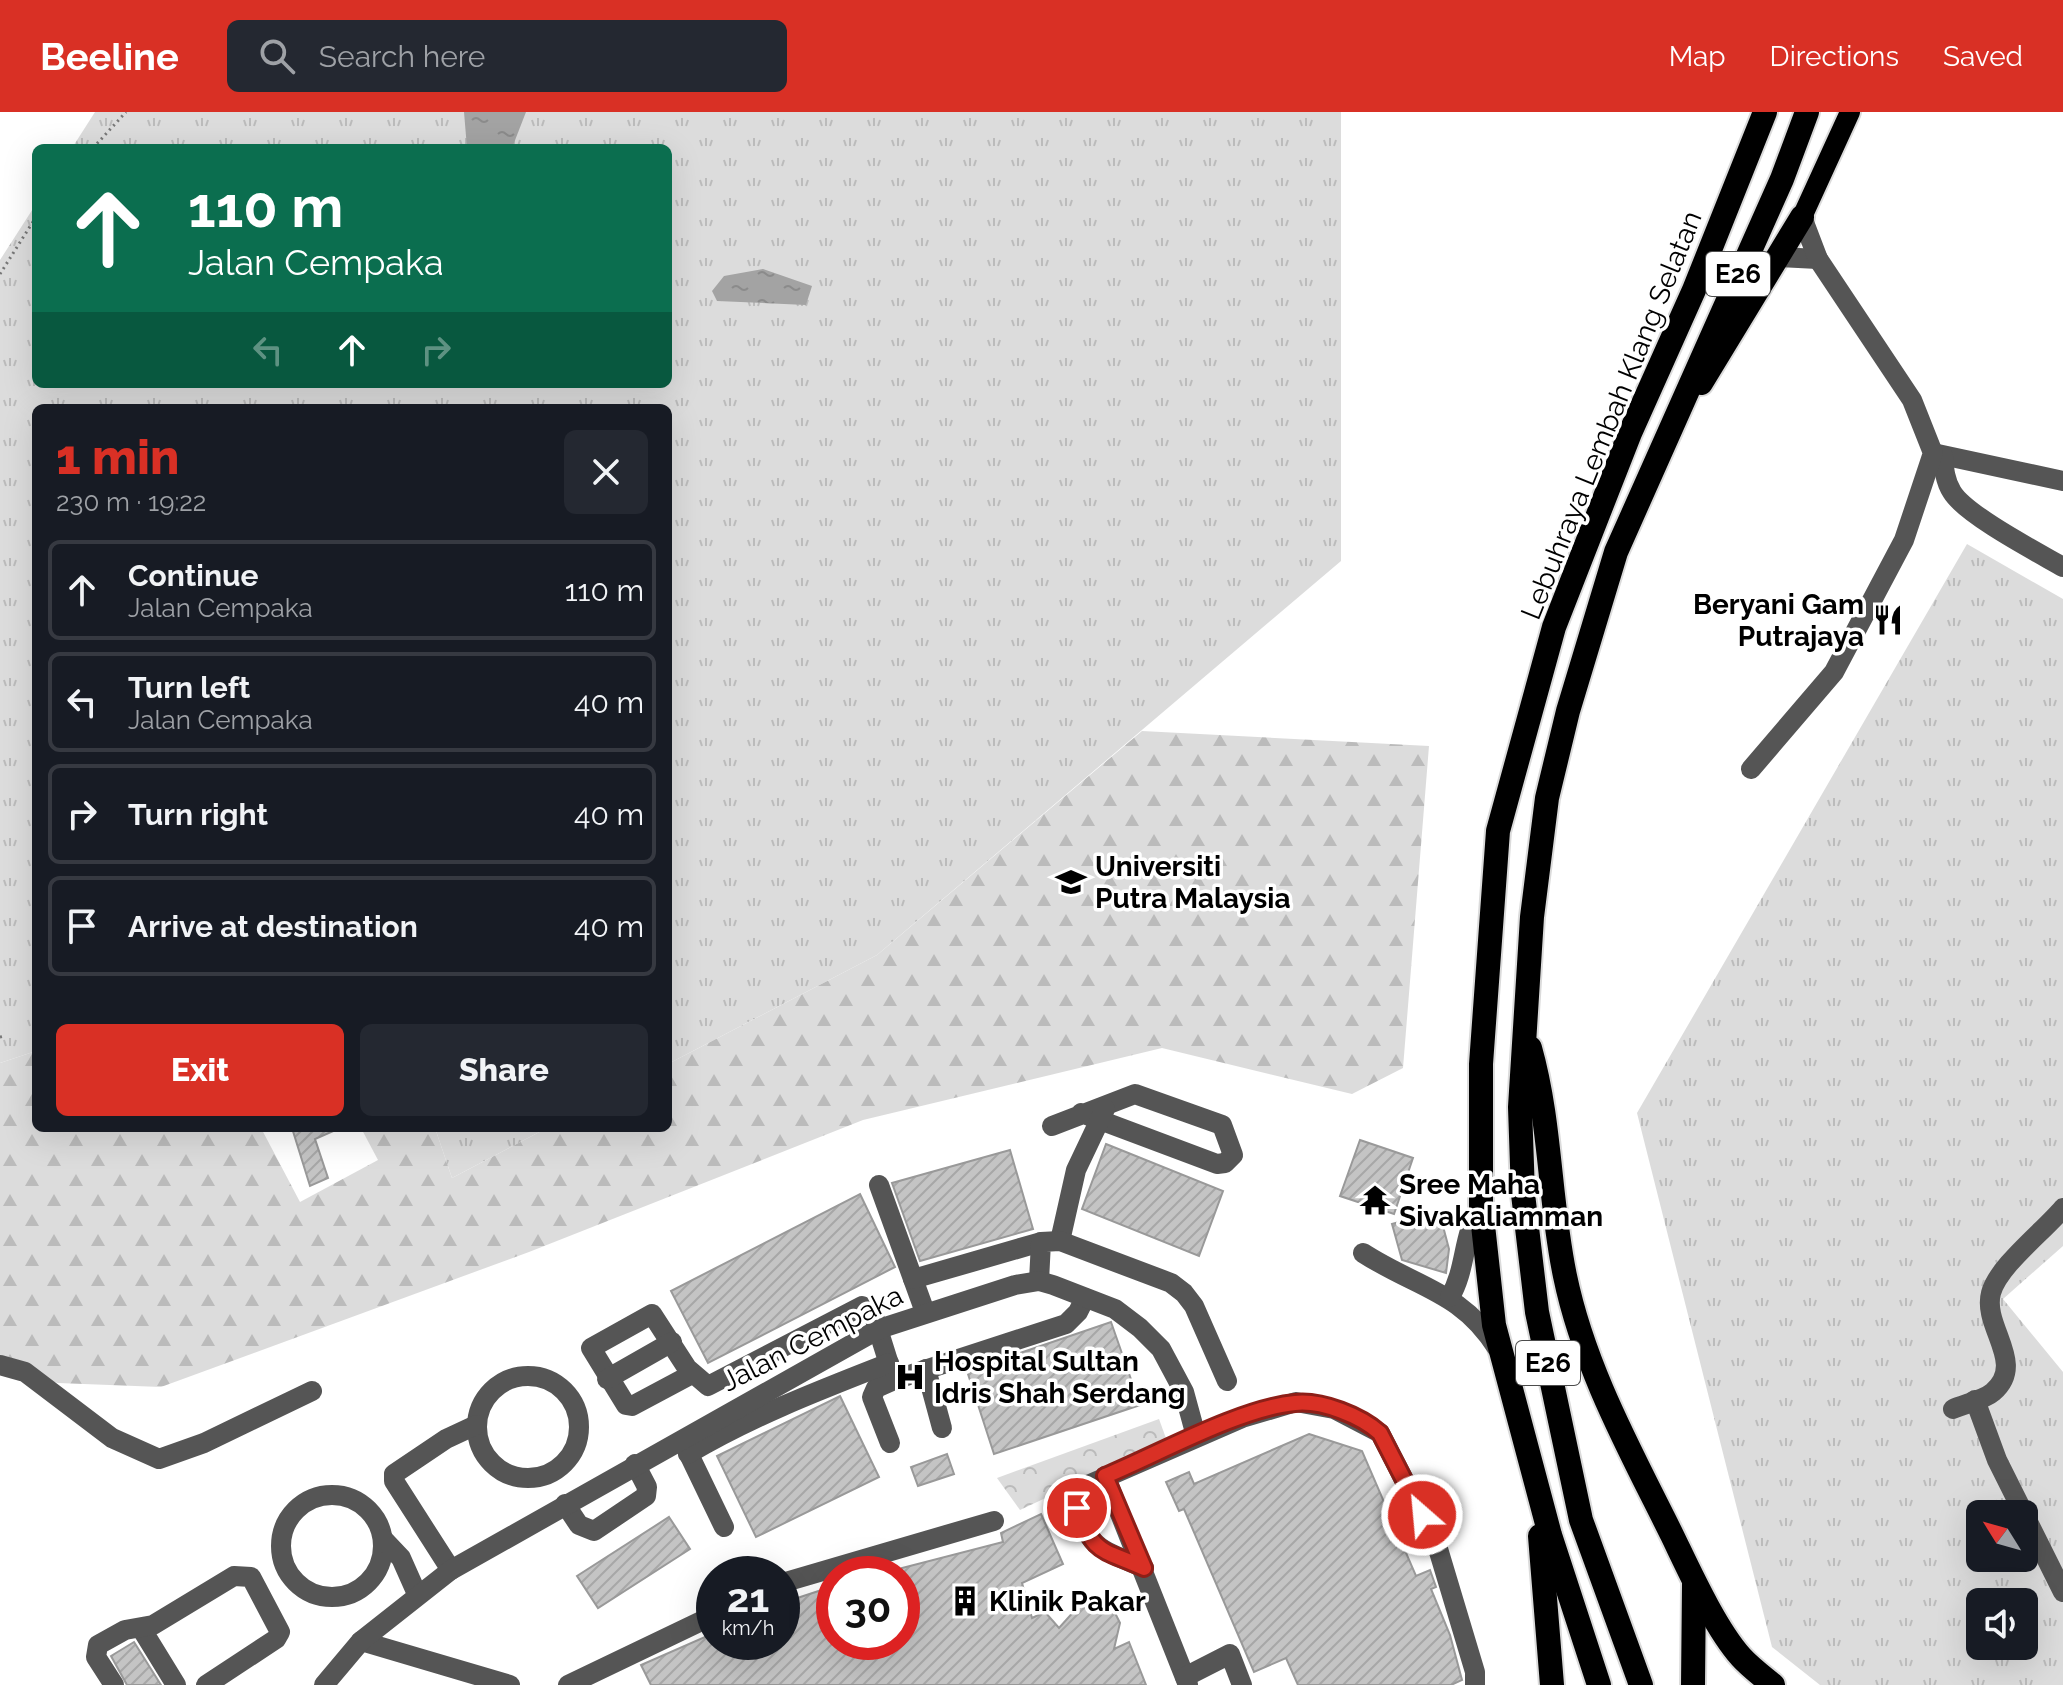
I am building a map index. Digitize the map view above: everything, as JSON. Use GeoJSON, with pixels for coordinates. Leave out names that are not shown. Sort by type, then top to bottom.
{"type":"FeatureCollection","features":[{"type":"Feature","properties":{"kind":"highway","name":"Lebuhraya Lembah Klang Selatan"},"geometry":{"type":"LineString","coordinates":[[1599,1685],[1534,1474],[1494,1325],[1481,1207],[1481,1064],[1498,831],[1554,627],[1630,433],[1694,290],[1765,112]]}},
{"type":"Feature","properties":{"kind":"highway","name":"Lebuhraya Lembah Klang Selatan"},"geometry":{"type":"LineString","coordinates":[[1641,1685],[1581,1520],[1537,1312],[1523,1194],[1520,1107],[1532,917],[1547,798],[1568,711],[1616,552],[1665,434],[1782,179],[1807,112]]}},
{"type":"Feature","properties":{"kind":"highway"},"geometry":{"type":"LineString","coordinates":[[1665,434],[1727,345],[1802,217]]}},
{"type":"Feature","properties":{"kind":"highway"},"geometry":{"type":"LineString","coordinates":[[1525,1030],[1542,1091],[1546,1151],[1565,1278],[1587,1352],[1618,1426],[1694,1581],[1739,1656],[1773,1685]]}},
{"type":"Feature","properties":{"kind":"highway"},"geometry":{"type":"LineString","coordinates":[[1534,1474],[1552,1685]]}},
{"type":"Feature","properties":{"kind":"highway"},"geometry":{"type":"LineString","coordinates":[[1693,1685],[1696,1629],[1694,1581]]}},
{"type":"Feature","properties":{"kind":"main road"},"geometry":{"type":"LineString","coordinates":[[1802,217],[1850,112]]}},
{"type":"Feature","properties":{"kind":"street"},"geometry":{"type":"LineString","coordinates":[[1802,217],[1818,259],[1912,400],[1954,496],[1969,509],[2063,567]]}},
{"type":"Feature","properties":{"kind":"street"},"geometry":{"type":"LineString","coordinates":[[1779,257],[1818,259]]}},
{"type":"Feature","properties":{"kind":"street"},"geometry":{"type":"LineString","coordinates":[[1938,454],[2063,481]]}},
{"type":"Feature","properties":{"kind":"street"},"geometry":{"type":"LineString","coordinates":[[1751,769],[1834,672],[1904,540],[1938,454]]}},
{"type":"Feature","properties":{"kind":"street"},"geometry":{"type":"LineString","coordinates":[[1052,1126],[1096,1111],[1126,1095],[1146,1095],[1214,1120],[1226,1131],[1233,1155],[1230,1160],[1217,1164],[1096,1111]]}},
{"type":"Feature","properties":{"kind":"street"},"geometry":{"type":"LineString","coordinates":[[1096,1111],[1039,1281],[1115,1309],[1161,1349],[1184,1392],[1196,1436]]}},
{"type":"Feature","properties":{"kind":"street"},"geometry":{"type":"LineString","coordinates":[[879,1185],[925,1312]]}},
{"type":"Feature","properties":{"kind":"street"},"geometry":{"type":"LineString","coordinates":[[1450,1297],[1457,1284],[1465,1237],[1481,1207]]}},
{"type":"Feature","properties":{"kind":"street"},"geometry":{"type":"LineString","coordinates":[[1953,1409],[1993,1392],[2003,1376],[2007,1359],[1991,1316],[1990,1296],[1995,1280],[2063,1208]]}},
{"type":"Feature","properties":{"kind":"street"},"geometry":{"type":"LineString","coordinates":[[913,1279],[1051,1241],[1171,1283],[1184,1293],[1194,1306],[1227,1381]]}},
{"type":"Feature","properties":{"kind":"street"},"geometry":{"type":"LineString","coordinates":[[1363,1253],[1398,1276],[1450,1297],[1483,1327],[1504,1360]]}},
{"type":"Feature","properties":{"kind":"street","name":"Jalan Cempaka"},"geometry":{"type":"LineString","coordinates":[[324,1685],[361,1641],[417,1594],[451,1570],[635,1464],[685,1446],[766,1391],[879,1329],[1015,1285],[1039,1281]]}},
{"type":"Feature","properties":{"kind":"street"},"geometry":{"type":"LineString","coordinates":[[724,1527],[685,1446],[790,1402],[892,1371],[926,1369],[1066,1324],[1078,1312],[1085,1298]]}},
{"type":"Feature","properties":{"kind":"street"},"geometry":{"type":"LineString","coordinates":[[692,1374],[632,1406],[622,1402],[591,1353],[594,1344],[652,1314],[692,1374],[708,1386],[862,1306],[872,1310],[892,1371]]}},
{"type":"Feature","properties":{"kind":"street"},"geometry":{"type":"LineString","coordinates":[[607,1379],[672,1342]]}},
{"type":"Feature","properties":{"kind":"street"},"geometry":{"type":"LineString","coordinates":[[755,1362],[766,1391]]}},
{"type":"Feature","properties":{"kind":"street"},"geometry":{"type":"LineString","coordinates":[[0,1365],[25,1372],[112,1438],[159,1459],[204,1443],[312,1391]]}},
{"type":"Feature","properties":{"kind":"street"},"geometry":{"type":"LineString","coordinates":[[926,1369],[942,1428]]}},
{"type":"Feature","properties":{"kind":"street"},"geometry":{"type":"LineString","coordinates":[[890,1443],[872,1397],[892,1371]]}},
{"type":"Feature","properties":{"kind":"street"},"geometry":{"type":"LineString","coordinates":[[530,1376],[546,1379],[566,1392],[578,1413],[579,1429],[576,1447],[566,1462],[552,1473],[526,1478],[500,1471],[487,1459],[479,1443],[476,1425],[479,1410],[493,1390],[514,1377],[530,1376]]}},
{"type":"Feature","properties":{"kind":"street"},"geometry":{"type":"LineString","coordinates":[[1975,1400],[1997,1460],[2063,1592]]}},
{"type":"Feature","properties":{"kind":"street"},"geometry":{"type":"LineString","coordinates":[[1144,1568],[1105,1554],[1089,1541],[1072,1492],[1242,1418],[1296,1402],[1334,1409],[1380,1433],[1436,1542],[1475,1672],[1475,1685]]}},
{"type":"Feature","properties":{"kind":"street"},"geometry":{"type":"LineString","coordinates":[[451,1570],[394,1481],[394,1474],[446,1439],[476,1425]]}},
{"type":"Feature","properties":{"kind":"street"},"geometry":{"type":"LineString","coordinates":[[565,1504],[579,1525],[594,1531],[646,1496],[647,1487],[635,1464]]}},
{"type":"Feature","properties":{"kind":"street"},"geometry":{"type":"LineString","coordinates":[[1105,1476],[1187,1681],[1230,1654],[1242,1685]]}},
{"type":"Feature","properties":{"kind":"street"},"geometry":{"type":"LineString","coordinates":[[383,1539],[382,1557],[375,1574],[363,1587],[338,1597],[312,1594],[297,1584],[286,1570],[281,1553],[281,1537],[296,1509],[325,1495],[341,1496],[369,1511],[383,1539],[401,1558],[417,1594]]}},
{"type":"Feature","properties":{"kind":"street"},"geometry":{"type":"LineString","coordinates":[[800,1578],[994,1521]]}},
{"type":"Feature","properties":{"kind":"street"},"geometry":{"type":"LineString","coordinates":[[114,1685],[95,1651],[125,1630],[153,1625],[234,1576],[251,1577],[280,1632],[276,1639],[206,1685]]}},
{"type":"Feature","properties":{"kind":"street"},"geometry":{"type":"LineString","coordinates":[[568,1685],[696,1624]]}},
{"type":"Feature","properties":{"kind":"street"},"geometry":{"type":"LineString","coordinates":[[141,1628],[176,1685]]}},
{"type":"Feature","properties":{"kind":"street"},"geometry":{"type":"LineString","coordinates":[[361,1641],[488,1683],[510,1685]]}},
{"type":"Feature","properties":{"kind":"path"},"geometry":{"type":"LineString","coordinates":[[97,144],[126,112]]}},
{"type":"Feature","properties":{"kind":"path"},"geometry":{"type":"LineString","coordinates":[[0,274],[32,223]]}},
{"type":"Feature","properties":{"kind":"green space"},"geometry":{"type":"Polygon","coordinates":[[[95,112],[1341,112],[1341,561],[877,955],[672,1062],[672,404],[32,404],[32,1052],[0,1063],[0,260],[32,210],[32,388],[672,388],[672,144],[75,144],[95,112]]]}},
{"type":"Feature","properties":{"kind":"green space"},"geometry":{"type":"Polygon","coordinates":[[[1967,544],[2063,599],[2063,1246],[2003,1299],[2063,1372],[2063,1685],[1820,1685],[1772,1647],[1637,1113],[1967,544]]]}},
{"type":"Feature","properties":{"kind":"green space"},"geometry":{"type":"Polygon","coordinates":[[[1142,731],[1429,746],[1403,1068],[1352,1094],[1162,1048],[863,1120],[529,1252],[161,1387],[58,1383],[0,1370],[0,1063],[32,1052],[32,1132],[263,1132],[300,1202],[378,1160],[363,1132],[436,1132],[452,1178],[539,1132],[672,1132],[672,1062],[877,955],[1142,731]]]}},
{"type":"Feature","properties":{"kind":"green space"},"geometry":{"type":"Polygon","coordinates":[[[436,1132],[539,1132],[452,1178],[436,1132]]]}},
{"type":"Feature","properties":{"kind":"green space"},"geometry":{"type":"Polygon","coordinates":[[[1159,1419],[1167,1441],[1020,1510],[997,1478],[1159,1419]]]}},
{"type":"Feature","properties":{"kind":"water"},"geometry":{"type":"Polygon","coordinates":[[[464,112],[526,112],[514,144],[467,144],[464,112]]]}},
{"type":"Feature","properties":{"kind":"water"},"geometry":{"type":"Polygon","coordinates":[[[763,269],[812,286],[806,305],[717,301],[712,291],[724,276],[763,269]]]}},
{"type":"Feature","properties":{"kind":"building"},"geometry":{"type":"Polygon","coordinates":[[[293,1132],[331,1132],[315,1139],[328,1178],[310,1186],[293,1132]]]}},
{"type":"Feature","properties":{"kind":"building"},"geometry":{"type":"Polygon","coordinates":[[[1360,1140],[1413,1158],[1394,1214],[1340,1196],[1360,1140]]]}},
{"type":"Feature","properties":{"kind":"building"},"geometry":{"type":"Polygon","coordinates":[[[1106,1144],[1223,1191],[1199,1256],[1082,1209],[1106,1144]]]}},
{"type":"Feature","properties":{"kind":"building"},"geometry":{"type":"Polygon","coordinates":[[[1010,1150],[1033,1229],[920,1261],[892,1183],[1010,1150]]]}},
{"type":"Feature","properties":{"kind":"building"},"geometry":{"type":"Polygon","coordinates":[[[860,1194],[895,1267],[708,1363],[671,1291],[860,1194]]]}},
{"type":"Feature","properties":{"kind":"building"},"geometry":{"type":"Polygon","coordinates":[[[1439,1211],[1449,1249],[1446,1273],[1402,1260],[1392,1224],[1439,1211]]]}},
{"type":"Feature","properties":{"kind":"building"},"geometry":{"type":"Polygon","coordinates":[[[1111,1322],[1140,1405],[994,1454],[967,1371],[1111,1322]]]}},
{"type":"Feature","properties":{"kind":"building"},"geometry":{"type":"Polygon","coordinates":[[[840,1396],[879,1477],[756,1537],[717,1456],[840,1396]]]}},
{"type":"Feature","properties":{"kind":"building"},"geometry":{"type":"Polygon","coordinates":[[[1309,1434],[1362,1451],[1416,1576],[1430,1570],[1436,1587],[1431,1589],[1450,1635],[1462,1680],[1451,1685],[1298,1685],[1286,1658],[1254,1672],[1184,1509],[1179,1511],[1166,1482],[1189,1472],[1194,1484],[1309,1434]]]}},
{"type":"Feature","properties":{"kind":"building"},"geometry":{"type":"Polygon","coordinates":[[[947,1454],[954,1474],[918,1486],[911,1467],[947,1454]]]}},
{"type":"Feature","properties":{"kind":"building","name":"Klinik Pakar"},"geometry":{"type":"Polygon","coordinates":[[[1041,1514],[1063,1564],[1022,1583],[1032,1618],[1045,1612],[1059,1628],[1085,1599],[1096,1598],[1110,1603],[1120,1623],[1114,1649],[1129,1642],[1146,1685],[651,1685],[641,1665],[696,1641],[696,1660],[800,1660],[800,1597],[816,1592],[816,1660],[920,1660],[920,1563],[1003,1542],[1001,1533],[1041,1514]]]}},
{"type":"Feature","properties":{"kind":"building"},"geometry":{"type":"Polygon","coordinates":[[[669,1517],[690,1549],[598,1608],[577,1576],[669,1517]]]}},
{"type":"Feature","properties":{"kind":"building"},"geometry":{"type":"Polygon","coordinates":[[[134,1642],[161,1685],[127,1685],[111,1656],[134,1642]]]}},
{"type":"Feature","properties":{"kind":"place","name":"Beryani Gam Putrajaya"},"geometry":{"type":"Point","coordinates":[1888,620]}},
{"type":"Feature","properties":{"kind":"place","name":"Universiti Putra Malaysia"},"geometry":{"type":"Point","coordinates":[1071,882]}},
{"type":"Feature","properties":{"kind":"place","name":"Sree Maha Sivakaliamman"},"geometry":{"type":"Point","coordinates":[1375,1200]}},
{"type":"Feature","properties":{"kind":"place","name":"Hospital Sultan Idris Shah Serdang"},"geometry":{"type":"Point","coordinates":[910,1377]}},
{"type":"Feature","properties":{"kind":"place","name":"Klinik Pakar"},"geometry":{"type":"Point","coordinates":[965,1601]}},
{"type":"Feature","properties":{"kind":"route"},"geometry":{"type":"LineString","coordinates":[[1077,1508],[1089,1541],[1105,1554],[1144,1568],[1105,1476],[1242,1418],[1296,1402],[1334,1409],[1380,1433],[1422,1515]]}}]}
